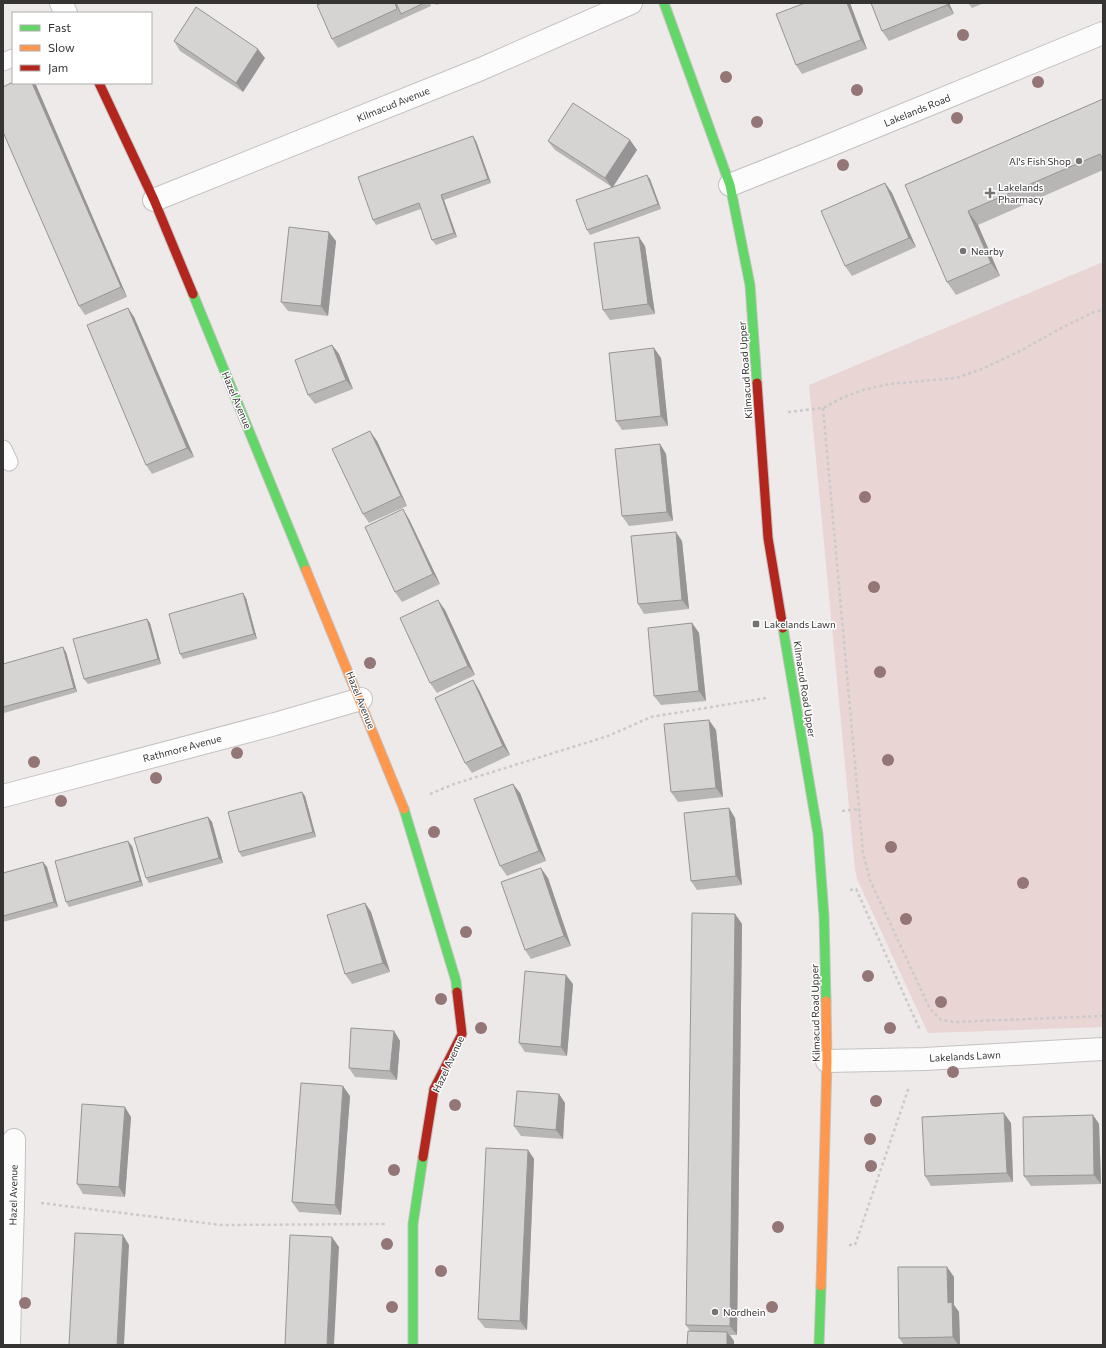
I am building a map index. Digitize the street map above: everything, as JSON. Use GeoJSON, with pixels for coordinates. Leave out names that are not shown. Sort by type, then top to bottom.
{"type":"FeatureCollection","features":[{"type":"Feature","properties":{"kind":"street"},"geometry":{"type":"LineString","coordinates":[[61,3],[66,12]]}},
{"type":"Feature","properties":{"kind":"street","name":"Kilmacud Avenue"},"geometry":{"type":"LineString","coordinates":[[154,200],[482,69],[631,3]]}},
{"type":"Feature","properties":{"kind":"street","name":"Kilmacud Road Upper"},"geometry":{"type":"LineString","coordinates":[[664,3],[730,184],[750,285],[768,538],[818,834],[824,916],[827,1061],[819,1345]]}},
{"type":"Feature","properties":{"kind":"street","name":"Lakelands Road"},"geometry":{"type":"LineString","coordinates":[[730,184],[836,143],[1103,33]]}},
{"type":"Feature","properties":{"kind":"street","name":"Hazel Avenue"},"geometry":{"type":"LineString","coordinates":[[99,84],[154,200],[403,805],[456,980],[462,1034],[434,1089],[413,1224],[413,1345]]}},
{"type":"Feature","properties":{"kind":"street","name":"Rathmore Avenue"},"geometry":{"type":"LineString","coordinates":[[3,796],[267,726],[360,699]]}},
{"type":"Feature","properties":{"kind":"street","name":"Lakelands Lawn"},"geometry":{"type":"LineString","coordinates":[[827,1061],[917,1059],[1103,1049]]}},
{"type":"Feature","properties":{"kind":"street","name":"Hazel Avenue"},"geometry":{"type":"LineString","coordinates":[[9,1345],[14,1200],[14,1140]]}},
{"type":"Feature","properties":{"kind":"path"},"geometry":{"type":"LineString","coordinates":[[759,416],[822,408],[863,390],[889,384],[956,378],[982,369],[1020,351],[1082,318],[1103,310]]}},
{"type":"Feature","properties":{"kind":"path"},"geometry":{"type":"LineString","coordinates":[[822,408],[863,853],[870,880],[930,1009],[942,1020],[954,1022],[1103,1016]]}},
{"type":"Feature","properties":{"kind":"path"},"geometry":{"type":"LineString","coordinates":[[403,805],[454,784],[608,736],[652,717],[795,694]]}},
{"type":"Feature","properties":{"kind":"path"},"geometry":{"type":"LineString","coordinates":[[822,893],[856,889],[924,1039],[910,1086],[855,1245],[822,1246]]}},
{"type":"Feature","properties":{"kind":"path"},"geometry":{"type":"LineString","coordinates":[[14,1200],[221,1224],[413,1224]]}},
{"type":"Feature","properties":{"kind":"shaded area"},"geometry":{"type":"Polygon","coordinates":[[[1103,262],[1103,1027],[928,1033],[857,879],[855,870],[809,385],[1103,262]]]}},
{"type":"Feature","properties":{"kind":"building"},"geometry":{"type":"Polygon","coordinates":[[[322,3],[395,3],[397,9],[332,39],[317,5],[322,3]]]}},
{"type":"Feature","properties":{"kind":"building"},"geometry":{"type":"Polygon","coordinates":[[[396,3],[424,3],[401,14],[396,3]]]}},
{"type":"Feature","properties":{"kind":"building"},"geometry":{"type":"Polygon","coordinates":[[[805,3],[847,3],[861,40],[796,65],[776,14],[805,3]]]}},
{"type":"Feature","properties":{"kind":"building"},"geometry":{"type":"Polygon","coordinates":[[[871,3],[947,3],[947,5],[882,31],[871,3]]]}},
{"type":"Feature","properties":{"kind":"building"},"geometry":{"type":"Polygon","coordinates":[[[196,7],[258,49],[236,83],[174,41],[196,7]]]}},
{"type":"Feature","properties":{"kind":"building"},"geometry":{"type":"Polygon","coordinates":[[[12,82],[12,84],[32,84],[121,287],[79,306],[3,132],[3,87],[12,82]]]}},
{"type":"Feature","properties":{"kind":"building"},"geometry":{"type":"Polygon","coordinates":[[[1103,99],[1103,160],[1100,154],[968,211],[991,263],[947,282],[905,185],[1103,99]]]}},
{"type":"Feature","properties":{"kind":"building"},"geometry":{"type":"Polygon","coordinates":[[[573,103],[630,140],[605,178],[548,141],[573,103]]]}},
{"type":"Feature","properties":{"kind":"building"},"geometry":{"type":"Polygon","coordinates":[[[473,136],[488,179],[441,195],[454,233],[432,240],[419,203],[373,220],[358,177],[473,136]]]}},
{"type":"Feature","properties":{"kind":"building"},"geometry":{"type":"Polygon","coordinates":[[[647,175],[658,204],[587,230],[576,200],[647,175]]]}},
{"type":"Feature","properties":{"kind":"building"},"geometry":{"type":"Polygon","coordinates":[[[885,183],[909,238],[845,266],[821,211],[885,183]]]}},
{"type":"Feature","properties":{"kind":"building"},"geometry":{"type":"Polygon","coordinates":[[[289,227],[329,232],[321,306],[281,302],[289,227]]]}},
{"type":"Feature","properties":{"kind":"building"},"geometry":{"type":"Polygon","coordinates":[[[639,237],[648,304],[603,310],[594,243],[639,237]]]}},
{"type":"Feature","properties":{"kind":"building"},"geometry":{"type":"Polygon","coordinates":[[[128,308],[187,448],[146,465],[87,325],[128,308]]]}},
{"type":"Feature","properties":{"kind":"building"},"geometry":{"type":"Polygon","coordinates":[[[332,345],[346,380],[308,395],[295,360],[332,345]]]}},
{"type":"Feature","properties":{"kind":"building"},"geometry":{"type":"Polygon","coordinates":[[[654,348],[661,416],[616,421],[609,353],[654,348]]]}},
{"type":"Feature","properties":{"kind":"building"},"geometry":{"type":"Polygon","coordinates":[[[370,431],[401,496],[363,514],[332,449],[370,431]]]}},
{"type":"Feature","properties":{"kind":"building"},"geometry":{"type":"Polygon","coordinates":[[[660,444],[667,512],[622,516],[615,449],[660,444]]]}},
{"type":"Feature","properties":{"kind":"building"},"geometry":{"type":"Polygon","coordinates":[[[403,509],[433,574],[395,592],[365,527],[403,509]]]}},
{"type":"Feature","properties":{"kind":"building"},"geometry":{"type":"Polygon","coordinates":[[[676,532],[682,600],[638,604],[631,536],[676,532]]]}},
{"type":"Feature","properties":{"kind":"building"},"geometry":{"type":"Polygon","coordinates":[[[243,593],[254,634],[180,654],[169,614],[243,593]]]}},
{"type":"Feature","properties":{"kind":"building"},"geometry":{"type":"Polygon","coordinates":[[[438,600],[468,666],[430,683],[400,618],[438,600]]]}},
{"type":"Feature","properties":{"kind":"building"},"geometry":{"type":"Polygon","coordinates":[[[147,619],[158,659],[84,679],[73,639],[147,619]]]}},
{"type":"Feature","properties":{"kind":"building"},"geometry":{"type":"Polygon","coordinates":[[[692,623],[699,691],[654,696],[648,628],[692,623]]]}},
{"type":"Feature","properties":{"kind":"building"},"geometry":{"type":"Polygon","coordinates":[[[63,647],[74,688],[3,707],[3,664],[63,647]]]}},
{"type":"Feature","properties":{"kind":"building"},"geometry":{"type":"Polygon","coordinates":[[[473,680],[503,746],[465,763],[435,698],[473,680]]]}},
{"type":"Feature","properties":{"kind":"building"},"geometry":{"type":"Polygon","coordinates":[[[709,720],[716,788],[671,792],[664,724],[709,720]]]}},
{"type":"Feature","properties":{"kind":"building"},"geometry":{"type":"Polygon","coordinates":[[[513,784],[539,851],[500,866],[474,799],[513,784]]]}},
{"type":"Feature","properties":{"kind":"building"},"geometry":{"type":"Polygon","coordinates":[[[302,792],[313,832],[239,852],[228,812],[302,792]]]}},
{"type":"Feature","properties":{"kind":"building"},"geometry":{"type":"Polygon","coordinates":[[[729,808],[736,876],[691,881],[684,813],[729,808]]]}},
{"type":"Feature","properties":{"kind":"building"},"geometry":{"type":"Polygon","coordinates":[[[208,817],[219,858],[146,878],[134,838],[208,817]]]}},
{"type":"Feature","properties":{"kind":"building"},"geometry":{"type":"Polygon","coordinates":[[[128,841],[140,881],[66,902],[55,861],[128,841]]]}},
{"type":"Feature","properties":{"kind":"building"},"geometry":{"type":"Polygon","coordinates":[[[43,862],[54,902],[3,916],[3,873],[43,862]]]}},
{"type":"Feature","properties":{"kind":"building"},"geometry":{"type":"Polygon","coordinates":[[[541,868],[564,936],[525,950],[501,882],[541,868]]]}},
{"type":"Feature","properties":{"kind":"building"},"geometry":{"type":"Polygon","coordinates":[[[365,903],[383,963],[345,974],[327,915],[365,903]]]}},
{"type":"Feature","properties":{"kind":"building"},"geometry":{"type":"Polygon","coordinates":[[[692,913],[735,914],[730,1326],[686,1325],[692,913]]]}},
{"type":"Feature","properties":{"kind":"building"},"geometry":{"type":"Polygon","coordinates":[[[525,971],[566,975],[561,1047],[519,1043],[525,971]]]}},
{"type":"Feature","properties":{"kind":"building"},"geometry":{"type":"Polygon","coordinates":[[[351,1028],[394,1031],[390,1071],[349,1068],[351,1028]]]}},
{"type":"Feature","properties":{"kind":"building"},"geometry":{"type":"Polygon","coordinates":[[[301,1083],[343,1086],[335,1205],[292,1202],[301,1083]]]}},
{"type":"Feature","properties":{"kind":"building"},"geometry":{"type":"Polygon","coordinates":[[[517,1091],[559,1094],[556,1130],[514,1126],[517,1091]]]}},
{"type":"Feature","properties":{"kind":"building"},"geometry":{"type":"Polygon","coordinates":[[[82,1104],[125,1107],[119,1187],[77,1184],[82,1104]]]}},
{"type":"Feature","properties":{"kind":"building"},"geometry":{"type":"Polygon","coordinates":[[[1004,1113],[1007,1173],[925,1176],[922,1117],[1004,1113]]]}},
{"type":"Feature","properties":{"kind":"building"},"geometry":{"type":"Polygon","coordinates":[[[1093,1115],[1094,1175],[1024,1176],[1023,1117],[1093,1115]]]}},
{"type":"Feature","properties":{"kind":"building"},"geometry":{"type":"Polygon","coordinates":[[[486,1148],[528,1150],[520,1321],[478,1319],[486,1148]]]}},
{"type":"Feature","properties":{"kind":"building"},"geometry":{"type":"Polygon","coordinates":[[[75,1233],[123,1235],[117,1345],[69,1345],[75,1233]]]}},
{"type":"Feature","properties":{"kind":"building"},"geometry":{"type":"Polygon","coordinates":[[[290,1235],[332,1237],[327,1345],[285,1345],[290,1235]]]}},
{"type":"Feature","properties":{"kind":"building"},"geometry":{"type":"Polygon","coordinates":[[[898,1267],[947,1267],[948,1303],[952,1302],[953,1337],[899,1338],[898,1267]]]}},
{"type":"Feature","properties":{"kind":"building"},"geometry":{"type":"Polygon","coordinates":[[[688,1331],[727,1332],[727,1345],[687,1345],[688,1331]]]}},
{"type":"Feature","properties":{"kind":"traffic: fast"},"geometry":{"type":"LineString","coordinates":[[664,3],[730,185],[750,285],[757,383]]}},
{"type":"Feature","properties":{"kind":"traffic: fast"},"geometry":{"type":"LineString","coordinates":[[193,294],[306,570]]}},
{"type":"Feature","properties":{"kind":"traffic: fast"},"geometry":{"type":"LineString","coordinates":[[783,628],[818,834],[824,916],[826,1001]]}},
{"type":"Feature","properties":{"kind":"traffic: fast"},"geometry":{"type":"LineString","coordinates":[[404,809],[456,981],[457,992]]}},
{"type":"Feature","properties":{"kind":"traffic: fast"},"geometry":{"type":"LineString","coordinates":[[413,1345],[413,1224],[423,1157]]}},
{"type":"Feature","properties":{"kind":"traffic: fast"},"geometry":{"type":"LineString","coordinates":[[819,1345],[821,1286]]}},
{"type":"Feature","properties":{"kind":"traffic: slow"},"geometry":{"type":"LineString","coordinates":[[306,570],[404,809]]}},
{"type":"Feature","properties":{"kind":"traffic: slow"},"geometry":{"type":"LineString","coordinates":[[821,1286],[827,1061],[826,1001]]}},
{"type":"Feature","properties":{"kind":"traffic: jam"},"geometry":{"type":"LineString","coordinates":[[99,84],[154,200],[193,294]]}},
{"type":"Feature","properties":{"kind":"traffic: jam"},"geometry":{"type":"LineString","coordinates":[[757,383],[768,538],[783,628]]}},
{"type":"Feature","properties":{"kind":"traffic: jam"},"geometry":{"type":"LineString","coordinates":[[423,1157],[434,1089],[462,1034],[457,992]]}},
{"type":"Feature","properties":{"kind":"place","name":"Al's Fish Shop"},"geometry":{"type":"Point","coordinates":[1079,161]}},
{"type":"Feature","properties":{"kind":"place","name":"Lakelands Pharmacy"},"geometry":{"type":"Point","coordinates":[990,193]}},
{"type":"Feature","properties":{"kind":"place","name":"Nearby"},"geometry":{"type":"Point","coordinates":[963,251]}},
{"type":"Feature","properties":{"kind":"place","name":"Lakelands Lawn"},"geometry":{"type":"Point","coordinates":[756,624]}},
{"type":"Feature","properties":{"kind":"place","name":"Nordhein"},"geometry":{"type":"Point","coordinates":[715,1312]}}]}
